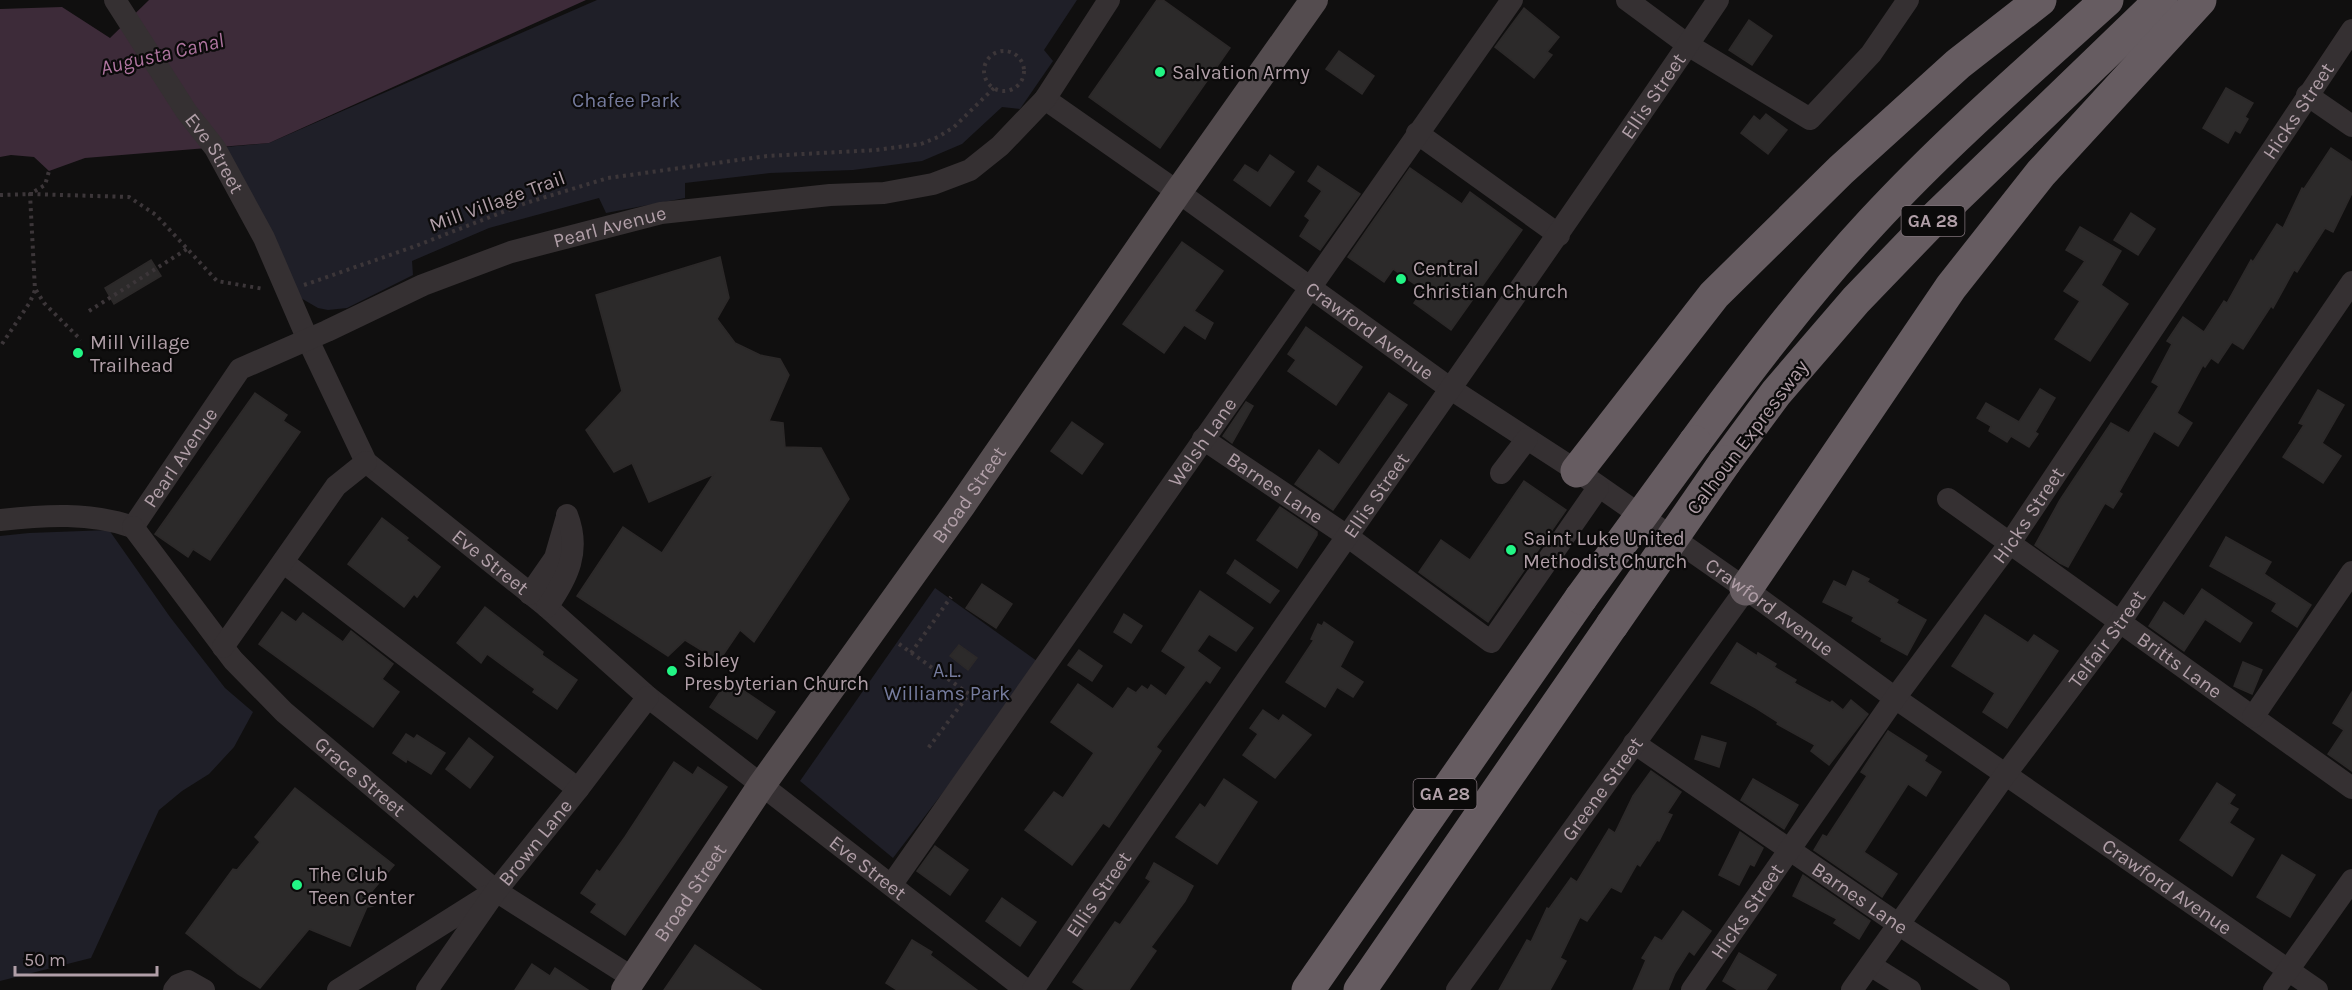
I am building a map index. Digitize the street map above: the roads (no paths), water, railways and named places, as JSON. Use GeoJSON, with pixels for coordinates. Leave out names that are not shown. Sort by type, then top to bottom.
{"type":"FeatureCollection","features":[{"type":"Feature","properties":{"kind":"highway"},"geometry":{"type":"LineString","coordinates":[[1587,479],[1714,295],[1840,170],[1958,64],[2040,0]]}},
{"type":"Feature","properties":{"kind":"highway","name":"Calhoun Expressway"},"geometry":{"type":"LineString","coordinates":[[1308,990],[1581,598],[1779,330],[1872,222],[1988,108],[2107,0]]}},
{"type":"Feature","properties":{"kind":"highway","name":"Calhoun Expressway"},"geometry":{"type":"LineString","coordinates":[[1360,990],[1725,462],[1776,393],[1856,300],[1936,217],[2161,0]]}},
{"type":"Feature","properties":{"kind":"highway"},"geometry":{"type":"LineString","coordinates":[[1746,588],[1951,287],[2041,173],[2200,0]]}},
{"type":"Feature","properties":{"kind":"main road","name":"Broad Street"},"geometry":{"type":"LineString","coordinates":[[629,984],[761,786],[962,505],[1314,0]]}},
{"type":"Feature","properties":{"kind":"street","name":"Eve Street"},"geometry":{"type":"LineString","coordinates":[[115,0],[186,111],[215,148],[264,238],[308,340],[366,462],[538,600],[648,697],[1026,990]]}},
{"type":"Feature","properties":{"kind":"street","name":"Pearl Avenue"},"geometry":{"type":"LineString","coordinates":[[133,527],[240,369],[308,340],[423,285],[511,252],[661,213],[830,195],[884,194],[933,184],[970,170],[1000,146],[1046,99],[1109,0]]}},
{"type":"Feature","properties":{"kind":"street","name":"Welsh Lane"},"geometry":{"type":"LineString","coordinates":[[892,884],[1512,0]]}},
{"type":"Feature","properties":{"kind":"street"},"geometry":{"type":"LineString","coordinates":[[1627,0],[1688,45],[1810,119],[1871,54],[1908,0]]}},
{"type":"Feature","properties":{"kind":"street","name":"Ellis Street"},"geometry":{"type":"LineString","coordinates":[[1033,990],[1159,804],[1559,235],[1718,0]]}},
{"type":"Feature","properties":{"kind":"street","name":"Hicks Street"},"geometry":{"type":"LineString","coordinates":[[1692,990],[1895,698],[2010,543],[2352,30]]}},
{"type":"Feature","properties":{"kind":"street"},"geometry":{"type":"LineString","coordinates":[[2307,95],[2352,126]]}},
{"type":"Feature","properties":{"kind":"street","name":"Crawford Avenue"},"geometry":{"type":"LineString","coordinates":[[1046,99],[1451,388],[1746,588],[1895,698],[2317,990]]}},
{"type":"Feature","properties":{"kind":"street"},"geometry":{"type":"LineString","coordinates":[[1418,133],[1559,235]]}},
{"type":"Feature","properties":{"kind":"street","name":"Telfair Street"},"geometry":{"type":"LineString","coordinates":[[1852,990],[2005,775],[2120,622],[2352,282]]}},
{"type":"Feature","properties":{"kind":"street","name":"Barnes Lane"},"geometry":{"type":"LineString","coordinates":[[1203,439],[1347,536],[1491,642],[1587,479]]}},
{"type":"Feature","properties":{"kind":"street"},"geometry":{"type":"LineString","coordinates":[[1501,474],[1527,439]]}},
{"type":"Feature","properties":{"kind":"street"},"geometry":{"type":"LineString","coordinates":[[223,647],[336,486],[366,462]]}},
{"type":"Feature","properties":{"kind":"street","name":"Britts Lane"},"geometry":{"type":"LineString","coordinates":[[1948,499],[2352,788]]}},
{"type":"Feature","properties":{"kind":"street"},"geometry":{"type":"LineString","coordinates":[[0,520],[46,516],[108,518],[133,527]]}},
{"type":"Feature","properties":{"kind":"street","name":"Grace Street"},"geometry":{"type":"LineString","coordinates":[[133,527],[223,647],[284,712],[496,891],[629,984]]}},
{"type":"Feature","properties":{"kind":"street"},"geometry":{"type":"LineString","coordinates":[[283,562],[578,789]]}},
{"type":"Feature","properties":{"kind":"street"},"geometry":{"type":"LineString","coordinates":[[2253,717],[2352,572]]}},
{"type":"Feature","properties":{"kind":"street","name":"Greene Street"},"geometry":{"type":"LineString","coordinates":[[1457,990],[1746,588]]}},
{"type":"Feature","properties":{"kind":"street","name":"Brown Lane"},"geometry":{"type":"LineString","coordinates":[[427,990],[496,891],[648,697]]}},
{"type":"Feature","properties":{"kind":"street","name":"Barnes Lane"},"geometry":{"type":"LineString","coordinates":[[1634,742],[1898,924],[1999,990]]}},
{"type":"Feature","properties":{"kind":"street"},"geometry":{"type":"LineString","coordinates":[[2274,990],[2352,880]]}},
{"type":"Feature","properties":{"kind":"street"},"geometry":{"type":"LineString","coordinates":[[338,990],[496,891]]}},
{"type":"Feature","properties":{"kind":"street"},"geometry":{"type":"LineString","coordinates":[[1870,965],[1910,990]]}},
{"type":"Feature","properties":{"kind":"street"},"geometry":{"type":"LineString","coordinates":[[174,990],[188,981],[204,990]]}},
{"type":"Feature","properties":{"kind":"water","name":"Augusta Canal"},"geometry":{"type":"Polygon","coordinates":[[[149,0],[586,0],[269,143],[85,158],[49,171],[34,157],[11,155],[0,157],[0,9],[62,7],[110,38],[149,0]]]}},
{"type":"Feature","properties":{"kind":"place","name":"Salvation Army"},"geometry":{"type":"Point","coordinates":[1160,72]}},
{"type":"Feature","properties":{"kind":"place","name":"Central Christian Church"},"geometry":{"type":"Point","coordinates":[1401,279]}},
{"type":"Feature","properties":{"kind":"place","name":"Mill Village Trailhead"},"geometry":{"type":"Point","coordinates":[78,353]}},
{"type":"Feature","properties":{"kind":"place","name":"Saint Luke United Methodist Church"},"geometry":{"type":"Point","coordinates":[1511,550]}},
{"type":"Feature","properties":{"kind":"place","name":"Sibley Presbyterian Church"},"geometry":{"type":"Point","coordinates":[672,671]}},
{"type":"Feature","properties":{"kind":"place","name":"The Club Teen Center"},"geometry":{"type":"Point","coordinates":[297,885]}},
{"type":"Feature","properties":{"kind":"park label","name":"Chafee Park"},"geometry":{"type":"Point","coordinates":[626,100]}},
{"type":"Feature","properties":{"kind":"park label","name":"A.L. Williams Park"},"geometry":{"type":"Point","coordinates":[947,682]}}]}
